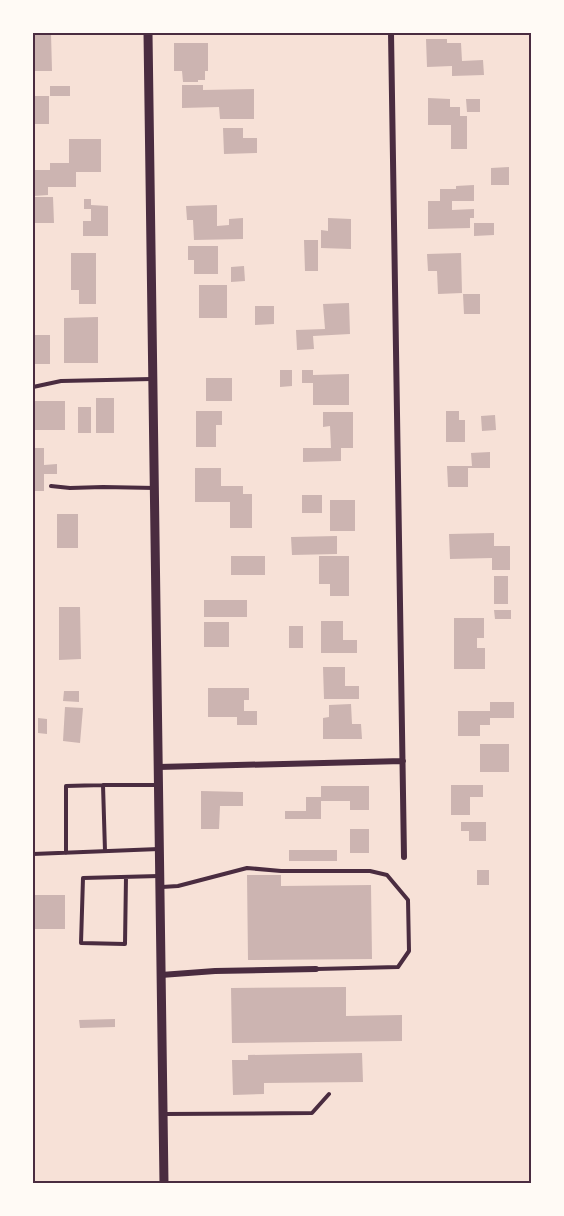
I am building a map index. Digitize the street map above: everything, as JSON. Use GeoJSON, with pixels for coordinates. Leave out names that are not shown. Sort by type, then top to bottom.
{"type":"FeatureCollection","features":[{"type":"Feature","properties":{"kind":"street"},"geometry":{"type":"LineString","coordinates":[[148,33],[164,1183]]}},
{"type":"Feature","properties":{"kind":"street"},"geometry":{"type":"LineString","coordinates":[[392,33],[404,857]]}},
{"type":"Feature","properties":{"kind":"street"},"geometry":{"type":"LineString","coordinates":[[158,767],[403,762]]}},
{"type":"Feature","properties":{"kind":"street"},"geometry":{"type":"LineString","coordinates":[[161,975],[215,971],[316,969]]}},
{"type":"Feature","properties":{"kind":"lane"},"geometry":{"type":"LineString","coordinates":[[33,387],[61,381],[153,379]]}},
{"type":"Feature","properties":{"kind":"lane"},"geometry":{"type":"LineString","coordinates":[[51,486],[154,488]]}},
{"type":"Feature","properties":{"kind":"lane"},"geometry":{"type":"LineString","coordinates":[[103,785],[105,851]]}},
{"type":"Feature","properties":{"kind":"lane"},"geometry":{"type":"LineString","coordinates":[[66,853],[66,786],[159,785]]}},
{"type":"Feature","properties":{"kind":"lane"},"geometry":{"type":"LineString","coordinates":[[33,854],[159,849]]}},
{"type":"Feature","properties":{"kind":"lane"},"geometry":{"type":"LineString","coordinates":[[160,887],[178,886],[247,868],[281,871],[370,871],[387,876],[408,900],[409,951],[398,967],[316,969]]}},
{"type":"Feature","properties":{"kind":"lane"},"geometry":{"type":"LineString","coordinates":[[126,877],[125,944],[81,943],[83,878],[160,876]]}},
{"type":"Feature","properties":{"kind":"lane"},"geometry":{"type":"LineString","coordinates":[[163,1114],[312,1113],[329,1094]]}},
{"type":"Feature","properties":{"kind":"building"},"geometry":{"type":"Polygon","coordinates":[[[33,33],[51,33],[52,71],[33,71],[33,33]]]}},
{"type":"Feature","properties":{"kind":"building"},"geometry":{"type":"Polygon","coordinates":[[[426,39],[447,39],[447,43],[461,43],[462,61],[483,60],[484,75],[452,76],[452,66],[427,67],[426,39]]]}},
{"type":"Feature","properties":{"kind":"building"},"geometry":{"type":"Polygon","coordinates":[[[174,43],[208,43],[208,71],[205,71],[205,80],[183,82],[182,71],[174,71],[174,43]]]}},
{"type":"Feature","properties":{"kind":"building"},"geometry":{"type":"Polygon","coordinates":[[[182,85],[203,85],[203,90],[254,89],[254,119],[220,119],[219,107],[182,108],[182,85]]]}},
{"type":"Feature","properties":{"kind":"building"},"geometry":{"type":"Polygon","coordinates":[[[50,86],[70,86],[70,96],[50,96],[50,86]]]}},
{"type":"Feature","properties":{"kind":"building"},"geometry":{"type":"Polygon","coordinates":[[[33,96],[49,96],[49,124],[33,124],[33,96]]]}},
{"type":"Feature","properties":{"kind":"building"},"geometry":{"type":"Polygon","coordinates":[[[428,98],[450,99],[450,107],[460,107],[460,116],[467,116],[467,149],[451,149],[451,125],[428,125],[428,98]]]}},
{"type":"Feature","properties":{"kind":"building"},"geometry":{"type":"Polygon","coordinates":[[[466,99],[480,99],[480,112],[467,112],[466,99]]]}},
{"type":"Feature","properties":{"kind":"building"},"geometry":{"type":"Polygon","coordinates":[[[223,128],[243,128],[243,138],[257,138],[257,153],[224,154],[223,128]]]}},
{"type":"Feature","properties":{"kind":"building"},"geometry":{"type":"Polygon","coordinates":[[[69,139],[101,139],[101,172],[76,172],[76,187],[48,187],[48,195],[33,196],[33,170],[50,170],[50,163],[69,163],[69,139]]]}},
{"type":"Feature","properties":{"kind":"building"},"geometry":{"type":"Polygon","coordinates":[[[509,167],[509,185],[491,185],[491,168],[509,167]]]}},
{"type":"Feature","properties":{"kind":"building"},"geometry":{"type":"Polygon","coordinates":[[[474,185],[474,201],[452,201],[452,210],[474,209],[474,218],[470,218],[470,228],[428,229],[428,201],[440,201],[440,189],[456,189],[456,186],[474,185]]]}},
{"type":"Feature","properties":{"kind":"building"},"geometry":{"type":"Polygon","coordinates":[[[33,197],[53,197],[54,223],[33,223],[33,197]]]}},
{"type":"Feature","properties":{"kind":"building"},"geometry":{"type":"Polygon","coordinates":[[[84,199],[91,199],[91,205],[108,206],[108,236],[83,236],[83,221],[91,221],[91,209],[84,209],[84,199]]]}},
{"type":"Feature","properties":{"kind":"building"},"geometry":{"type":"Polygon","coordinates":[[[217,205],[217,226],[229,225],[229,219],[243,218],[243,239],[194,240],[193,220],[187,220],[186,206],[217,205]]]}},
{"type":"Feature","properties":{"kind":"building"},"geometry":{"type":"Polygon","coordinates":[[[328,218],[351,219],[351,249],[321,248],[321,230],[328,231],[328,218]]]}},
{"type":"Feature","properties":{"kind":"building"},"geometry":{"type":"Polygon","coordinates":[[[474,223],[494,223],[494,235],[474,236],[474,223]]]}},
{"type":"Feature","properties":{"kind":"building"},"geometry":{"type":"Polygon","coordinates":[[[304,240],[318,240],[318,271],[305,271],[304,240]]]}},
{"type":"Feature","properties":{"kind":"building"},"geometry":{"type":"Polygon","coordinates":[[[188,246],[218,246],[218,274],[194,274],[194,260],[188,260],[188,246]]]}},
{"type":"Feature","properties":{"kind":"building"},"geometry":{"type":"Polygon","coordinates":[[[71,253],[96,253],[96,304],[79,304],[79,290],[71,290],[71,253]]]}},
{"type":"Feature","properties":{"kind":"building"},"geometry":{"type":"Polygon","coordinates":[[[461,253],[462,293],[438,294],[437,271],[428,271],[427,254],[461,253]]]}},
{"type":"Feature","properties":{"kind":"building"},"geometry":{"type":"Polygon","coordinates":[[[244,266],[245,281],[231,282],[231,267],[244,266]]]}},
{"type":"Feature","properties":{"kind":"building"},"geometry":{"type":"Polygon","coordinates":[[[199,285],[227,285],[227,318],[199,318],[199,285]]]}},
{"type":"Feature","properties":{"kind":"building"},"geometry":{"type":"Polygon","coordinates":[[[463,294],[480,294],[480,314],[464,314],[463,294]]]}},
{"type":"Feature","properties":{"kind":"building"},"geometry":{"type":"Polygon","coordinates":[[[349,303],[350,334],[313,336],[314,349],[297,350],[296,330],[325,329],[323,304],[349,303]]]}},
{"type":"Feature","properties":{"kind":"building"},"geometry":{"type":"Polygon","coordinates":[[[255,306],[274,306],[274,324],[255,325],[255,306]]]}},
{"type":"Feature","properties":{"kind":"building"},"geometry":{"type":"Polygon","coordinates":[[[98,317],[98,363],[64,363],[64,318],[98,317]]]}},
{"type":"Feature","properties":{"kind":"building"},"geometry":{"type":"Polygon","coordinates":[[[33,335],[50,335],[50,364],[33,364],[33,335]]]}},
{"type":"Feature","properties":{"kind":"building"},"geometry":{"type":"Polygon","coordinates":[[[280,370],[292,370],[292,386],[280,387],[280,370]]]}},
{"type":"Feature","properties":{"kind":"building"},"geometry":{"type":"Polygon","coordinates":[[[302,370],[313,370],[313,375],[349,374],[349,405],[313,405],[313,383],[302,383],[302,370]]]}},
{"type":"Feature","properties":{"kind":"building"},"geometry":{"type":"Polygon","coordinates":[[[206,378],[232,378],[232,401],[206,401],[206,378]]]}},
{"type":"Feature","properties":{"kind":"building"},"geometry":{"type":"Polygon","coordinates":[[[96,398],[114,398],[114,433],[96,433],[96,398]]]}},
{"type":"Feature","properties":{"kind":"building"},"geometry":{"type":"Polygon","coordinates":[[[33,401],[65,401],[65,430],[33,430],[33,401]]]}},
{"type":"Feature","properties":{"kind":"building"},"geometry":{"type":"Polygon","coordinates":[[[78,407],[91,407],[91,433],[78,433],[78,407]]]}},
{"type":"Feature","properties":{"kind":"building"},"geometry":{"type":"Polygon","coordinates":[[[196,411],[222,411],[222,425],[216,425],[216,447],[196,447],[196,411]]]}},
{"type":"Feature","properties":{"kind":"building"},"geometry":{"type":"Polygon","coordinates":[[[446,411],[459,411],[459,420],[465,420],[465,442],[446,442],[446,411]]]}},
{"type":"Feature","properties":{"kind":"building"},"geometry":{"type":"Polygon","coordinates":[[[323,412],[353,412],[353,448],[341,448],[341,461],[303,462],[303,448],[331,448],[330,426],[323,427],[323,412]]]}},
{"type":"Feature","properties":{"kind":"building"},"geometry":{"type":"Polygon","coordinates":[[[495,415],[496,430],[482,431],[481,416],[495,415]]]}},
{"type":"Feature","properties":{"kind":"building"},"geometry":{"type":"Polygon","coordinates":[[[33,448],[44,448],[44,465],[57,464],[57,474],[44,474],[44,491],[33,491],[33,448]]]}},
{"type":"Feature","properties":{"kind":"building"},"geometry":{"type":"Polygon","coordinates":[[[490,452],[490,468],[468,468],[468,487],[448,487],[447,466],[472,466],[471,453],[490,452]]]}},
{"type":"Feature","properties":{"kind":"building"},"geometry":{"type":"Polygon","coordinates":[[[195,468],[221,468],[221,486],[243,486],[243,494],[252,494],[252,528],[230,528],[230,502],[195,502],[195,468]]]}},
{"type":"Feature","properties":{"kind":"building"},"geometry":{"type":"Polygon","coordinates":[[[302,495],[322,495],[322,513],[302,513],[302,495]]]}},
{"type":"Feature","properties":{"kind":"building"},"geometry":{"type":"Polygon","coordinates":[[[330,500],[355,500],[355,531],[330,531],[330,500]]]}},
{"type":"Feature","properties":{"kind":"building"},"geometry":{"type":"Polygon","coordinates":[[[57,514],[78,514],[78,548],[57,548],[57,514]]]}},
{"type":"Feature","properties":{"kind":"building"},"geometry":{"type":"Polygon","coordinates":[[[494,533],[494,546],[510,546],[510,570],[492,570],[492,558],[450,559],[449,534],[494,533]]]}},
{"type":"Feature","properties":{"kind":"building"},"geometry":{"type":"Polygon","coordinates":[[[337,536],[337,554],[292,555],[291,537],[337,536]]]}},
{"type":"Feature","properties":{"kind":"building"},"geometry":{"type":"Polygon","coordinates":[[[231,556],[265,556],[265,575],[231,575],[231,556]]]}},
{"type":"Feature","properties":{"kind":"building"},"geometry":{"type":"Polygon","coordinates":[[[319,556],[349,556],[349,596],[330,596],[330,584],[319,584],[319,556]]]}},
{"type":"Feature","properties":{"kind":"building"},"geometry":{"type":"Polygon","coordinates":[[[494,576],[508,576],[508,604],[494,604],[494,576]]]}},
{"type":"Feature","properties":{"kind":"building"},"geometry":{"type":"Polygon","coordinates":[[[204,600],[247,600],[247,617],[204,617],[204,600]]]}},
{"type":"Feature","properties":{"kind":"building"},"geometry":{"type":"Polygon","coordinates":[[[59,607],[80,607],[81,659],[59,660],[59,607]]]}},
{"type":"Feature","properties":{"kind":"building"},"geometry":{"type":"Polygon","coordinates":[[[494,610],[511,610],[511,619],[495,619],[494,610]]]}},
{"type":"Feature","properties":{"kind":"building"},"geometry":{"type":"Polygon","coordinates":[[[454,618],[484,618],[484,638],[477,638],[477,648],[485,648],[485,669],[454,669],[454,618]]]}},
{"type":"Feature","properties":{"kind":"building"},"geometry":{"type":"Polygon","coordinates":[[[321,621],[343,621],[343,640],[357,640],[357,653],[321,653],[321,621]]]}},
{"type":"Feature","properties":{"kind":"building"},"geometry":{"type":"Polygon","coordinates":[[[204,622],[229,622],[229,647],[204,647],[204,622]]]}},
{"type":"Feature","properties":{"kind":"building"},"geometry":{"type":"Polygon","coordinates":[[[289,626],[303,626],[303,648],[289,648],[289,626]]]}},
{"type":"Feature","properties":{"kind":"building"},"geometry":{"type":"Polygon","coordinates":[[[323,667],[345,667],[345,686],[359,686],[359,699],[324,699],[323,667]]]}},
{"type":"Feature","properties":{"kind":"building"},"geometry":{"type":"Polygon","coordinates":[[[208,688],[249,688],[249,700],[244,700],[244,711],[257,711],[257,725],[237,725],[237,717],[208,717],[208,688]]]}},
{"type":"Feature","properties":{"kind":"building"},"geometry":{"type":"Polygon","coordinates":[[[64,691],[79,691],[79,702],[63,701],[64,691]]]}},
{"type":"Feature","properties":{"kind":"building"},"geometry":{"type":"Polygon","coordinates":[[[490,702],[514,702],[514,718],[490,718],[490,725],[480,725],[480,736],[458,736],[458,711],[490,711],[490,702]]]}},
{"type":"Feature","properties":{"kind":"building"},"geometry":{"type":"Polygon","coordinates":[[[351,704],[352,724],[361,724],[362,739],[323,739],[323,718],[329,717],[329,705],[351,704]]]}},
{"type":"Feature","properties":{"kind":"building"},"geometry":{"type":"Polygon","coordinates":[[[65,707],[83,708],[80,743],[63,741],[65,707]]]}},
{"type":"Feature","properties":{"kind":"building"},"geometry":{"type":"Polygon","coordinates":[[[38,718],[47,719],[47,734],[38,733],[38,718]]]}},
{"type":"Feature","properties":{"kind":"building"},"geometry":{"type":"Polygon","coordinates":[[[480,744],[509,744],[509,772],[480,772],[480,744]]]}},
{"type":"Feature","properties":{"kind":"building"},"geometry":{"type":"Polygon","coordinates":[[[451,785],[483,785],[483,797],[470,797],[470,815],[451,815],[451,785]]]}},
{"type":"Feature","properties":{"kind":"building"},"geometry":{"type":"Polygon","coordinates":[[[321,786],[369,786],[369,810],[350,810],[350,801],[321,801],[321,819],[285,819],[285,811],[306,811],[306,797],[321,797],[321,786]]]}},
{"type":"Feature","properties":{"kind":"building"},"geometry":{"type":"Polygon","coordinates":[[[201,791],[243,792],[243,806],[220,806],[219,829],[201,829],[201,791]]]}},
{"type":"Feature","properties":{"kind":"building"},"geometry":{"type":"Polygon","coordinates":[[[461,822],[486,822],[486,841],[469,841],[469,831],[461,831],[461,822]]]}},
{"type":"Feature","properties":{"kind":"building"},"geometry":{"type":"Polygon","coordinates":[[[350,829],[369,829],[369,853],[350,853],[350,829]]]}},
{"type":"Feature","properties":{"kind":"building"},"geometry":{"type":"Polygon","coordinates":[[[289,850],[337,850],[337,861],[289,861],[289,850]]]}},
{"type":"Feature","properties":{"kind":"building"},"geometry":{"type":"Polygon","coordinates":[[[477,870],[489,870],[489,885],[477,885],[477,870]]]}},
{"type":"Feature","properties":{"kind":"building"},"geometry":{"type":"Polygon","coordinates":[[[247,875],[281,875],[281,886],[371,885],[372,959],[248,960],[247,875]]]}},
{"type":"Feature","properties":{"kind":"building"},"geometry":{"type":"Polygon","coordinates":[[[33,895],[65,895],[65,929],[33,929],[33,895]]]}},
{"type":"Feature","properties":{"kind":"building"},"geometry":{"type":"Polygon","coordinates":[[[346,987],[346,1016],[402,1015],[402,1041],[232,1043],[231,988],[346,987]]]}},
{"type":"Feature","properties":{"kind":"building"},"geometry":{"type":"Polygon","coordinates":[[[115,1019],[115,1027],[80,1028],[79,1020],[115,1019]]]}},
{"type":"Feature","properties":{"kind":"building"},"geometry":{"type":"Polygon","coordinates":[[[362,1053],[363,1082],[264,1083],[264,1094],[233,1095],[232,1060],[248,1060],[248,1055],[362,1053]]]}}]}
